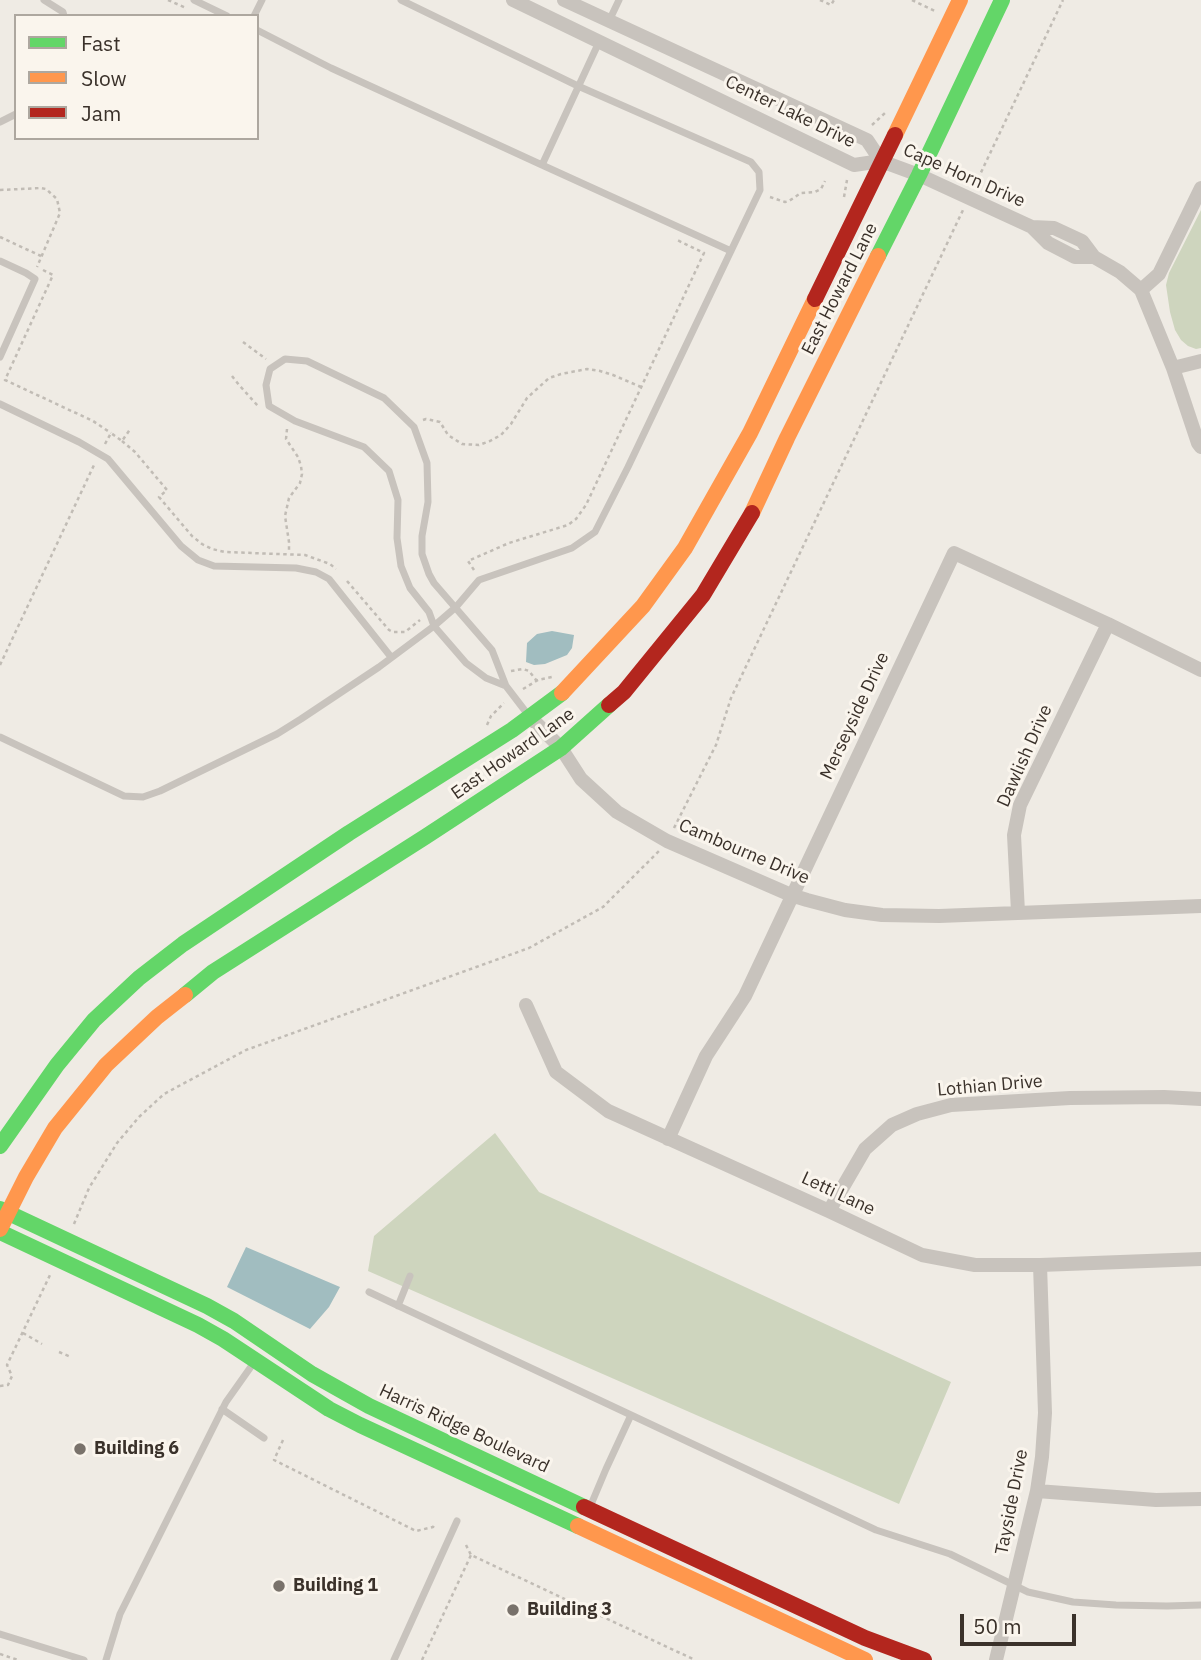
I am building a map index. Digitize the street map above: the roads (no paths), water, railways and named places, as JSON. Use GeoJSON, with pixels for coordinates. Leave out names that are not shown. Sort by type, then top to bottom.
{"type":"FeatureCollection","features":[{"type":"Feature","properties":{"kind":"main road","name":"East Howard Lane"},"geometry":{"type":"LineString","coordinates":[[0,1146],[57,1065],[94,1020],[139,978],[205,929],[349,833],[512,730],[562,694],[642,606],[685,548],[750,433],[960,0]]}},
{"type":"Feature","properties":{"kind":"main road","name":"East Howard Lane"},"geometry":{"type":"LineString","coordinates":[[0,1231],[4,1211],[55,1128],[106,1065],[158,1017],[213,972],[561,748],[624,692],[666,642],[703,595],[751,516],[1002,0]]}},
{"type":"Feature","properties":{"kind":"main road","name":"Harris Ridge Boulevard"},"geometry":{"type":"LineString","coordinates":[[4,1211],[216,1311],[312,1374],[359,1401],[865,1638],[924,1660]]}},
{"type":"Feature","properties":{"kind":"main road"},"geometry":{"type":"LineString","coordinates":[[0,1231],[198,1325],[330,1409],[865,1660]]}},
{"type":"Feature","properties":{"kind":"main road"},"geometry":{"type":"LineString","coordinates":[[580,1528],[590,1509]]}},
{"type":"Feature","properties":{"kind":"street","name":"Center Lake Drive"},"geometry":{"type":"LineString","coordinates":[[513,0],[854,165],[881,161],[867,140],[564,0]]}},
{"type":"Feature","properties":{"kind":"street"},"geometry":{"type":"LineString","coordinates":[[600,41],[609,22]]}},
{"type":"Feature","properties":{"kind":"street","name":"Cape Horn Drive"},"geometry":{"type":"LineString","coordinates":[[881,161],[919,175],[1032,227],[1048,243],[1075,257],[1094,257]]}},
{"type":"Feature","properties":{"kind":"street"},"geometry":{"type":"LineString","coordinates":[[1141,290],[1159,274],[1201,188]]}},
{"type":"Feature","properties":{"kind":"street","name":"Cape Horn Drive"},"geometry":{"type":"LineString","coordinates":[[1032,227],[1054,228],[1082,241],[1094,257]]}},
{"type":"Feature","properties":{"kind":"street"},"geometry":{"type":"LineString","coordinates":[[1094,257],[1120,272],[1141,290],[1201,447]]}},
{"type":"Feature","properties":{"kind":"street"},"geometry":{"type":"LineString","coordinates":[[1173,368],[1201,361]]}},
{"type":"Feature","properties":{"kind":"street","name":"Merseyside Drive"},"geometry":{"type":"LineString","coordinates":[[668,1139],[706,1056],[745,996],[954,553],[1201,670]]}},
{"type":"Feature","properties":{"kind":"street","name":"Dawlish Drive"},"geometry":{"type":"LineString","coordinates":[[1018,912],[1014,835],[1020,805],[1108,624]]}},
{"type":"Feature","properties":{"kind":"street","name":"Cambourne Drive"},"geometry":{"type":"LineString","coordinates":[[530,717],[561,748],[580,779],[617,813],[667,841],[791,895],[845,910],[882,915],[939,916],[1201,906]]}},
{"type":"Feature","properties":{"kind":"street","name":"Letti Lane"},"geometry":{"type":"LineString","coordinates":[[526,1005],[556,1072],[608,1111],[922,1255],[975,1265],[1201,1259]]}},
{"type":"Feature","properties":{"kind":"street","name":"Lothian Drive"},"geometry":{"type":"LineString","coordinates":[[829,1211],[865,1149],[892,1125],[917,1114],[951,1105],[1070,1098],[1164,1097],[1201,1100]]}},
{"type":"Feature","properties":{"kind":"street","name":"Tayside Drive"},"geometry":{"type":"LineString","coordinates":[[996,1660],[1037,1491],[1042,1457],[1045,1413],[1040,1265]]}},
{"type":"Feature","properties":{"kind":"street"},"geometry":{"type":"LineString","coordinates":[[1037,1491],[1156,1500],[1201,1499]]}},
{"type":"Feature","properties":{"kind":"lane"},"geometry":{"type":"LineString","coordinates":[[44,0],[64,14]]}},
{"type":"Feature","properties":{"kind":"lane"},"geometry":{"type":"LineString","coordinates":[[194,0],[223,14]]}},
{"type":"Feature","properties":{"kind":"lane"},"geometry":{"type":"LineString","coordinates":[[0,737],[124,796],[143,797],[277,734],[379,667],[435,626],[479,580],[572,548],[595,532],[634,456],[759,192],[759,172],[751,162],[579,86],[401,0]]}},
{"type":"Feature","properties":{"kind":"lane"},"geometry":{"type":"LineString","coordinates":[[609,22],[619,0]]}},
{"type":"Feature","properties":{"kind":"lane"},"geometry":{"type":"LineString","coordinates":[[259,31],[331,68],[731,251]]}},
{"type":"Feature","properties":{"kind":"lane"},"geometry":{"type":"LineString","coordinates":[[542,165],[600,41]]}},
{"type":"Feature","properties":{"kind":"lane"},"geometry":{"type":"LineString","coordinates":[[0,261],[35,279],[0,358]]}},
{"type":"Feature","properties":{"kind":"lane"},"geometry":{"type":"LineString","coordinates":[[506,686],[486,678],[466,663],[435,626],[429,612],[410,588],[401,565],[397,538],[398,500],[388,471],[364,447],[295,421],[269,406],[266,385],[270,369],[285,359],[307,360],[384,398],[414,427],[427,463],[428,502],[422,554],[434,583],[492,650],[506,686],[530,717]]}},
{"type":"Feature","properties":{"kind":"lane"},"geometry":{"type":"LineString","coordinates":[[0,404],[108,459],[181,546],[198,560],[215,566],[296,568],[316,572],[329,579],[391,657]]}},
{"type":"Feature","properties":{"kind":"lane"},"geometry":{"type":"LineString","coordinates":[[398,1306],[410,1276]]}},
{"type":"Feature","properties":{"kind":"lane"},"geometry":{"type":"LineString","coordinates":[[369,1292],[876,1530],[950,1554],[1028,1592],[1073,1602],[1201,1605]]}},
{"type":"Feature","properties":{"kind":"lane"},"geometry":{"type":"LineString","coordinates":[[106,1660],[120,1614],[222,1409],[255,1360]]}},
{"type":"Feature","properties":{"kind":"lane"},"geometry":{"type":"LineString","coordinates":[[222,1409],[264,1438]]}},
{"type":"Feature","properties":{"kind":"lane"},"geometry":{"type":"LineString","coordinates":[[590,1509],[631,1415]]}},
{"type":"Feature","properties":{"kind":"lane"},"geometry":{"type":"LineString","coordinates":[[394,1660],[457,1521]]}},
{"type":"Feature","properties":{"kind":"lane"},"geometry":{"type":"LineString","coordinates":[[0,1634],[84,1660]]}},
{"type":"Feature","properties":{"kind":"water"},"geometry":{"type":"Polygon","coordinates":[[[552,631],[574,635],[572,648],[567,655],[545,664],[534,665],[526,662],[527,643],[537,634],[552,631]]]}},
{"type":"Feature","properties":{"kind":"water"},"geometry":{"type":"Polygon","coordinates":[[[246,1247],[340,1287],[329,1307],[310,1329],[227,1287],[246,1247]]]}},
{"type":"Feature","properties":{"kind":"place","name":"Building 6"},"geometry":{"type":"Point","coordinates":[80,1449]}},
{"type":"Feature","properties":{"kind":"place","name":"Building 1"},"geometry":{"type":"Point","coordinates":[279,1586]}},
{"type":"Feature","properties":{"kind":"place","name":"Building 3"},"geometry":{"type":"Point","coordinates":[513,1610]}}]}
